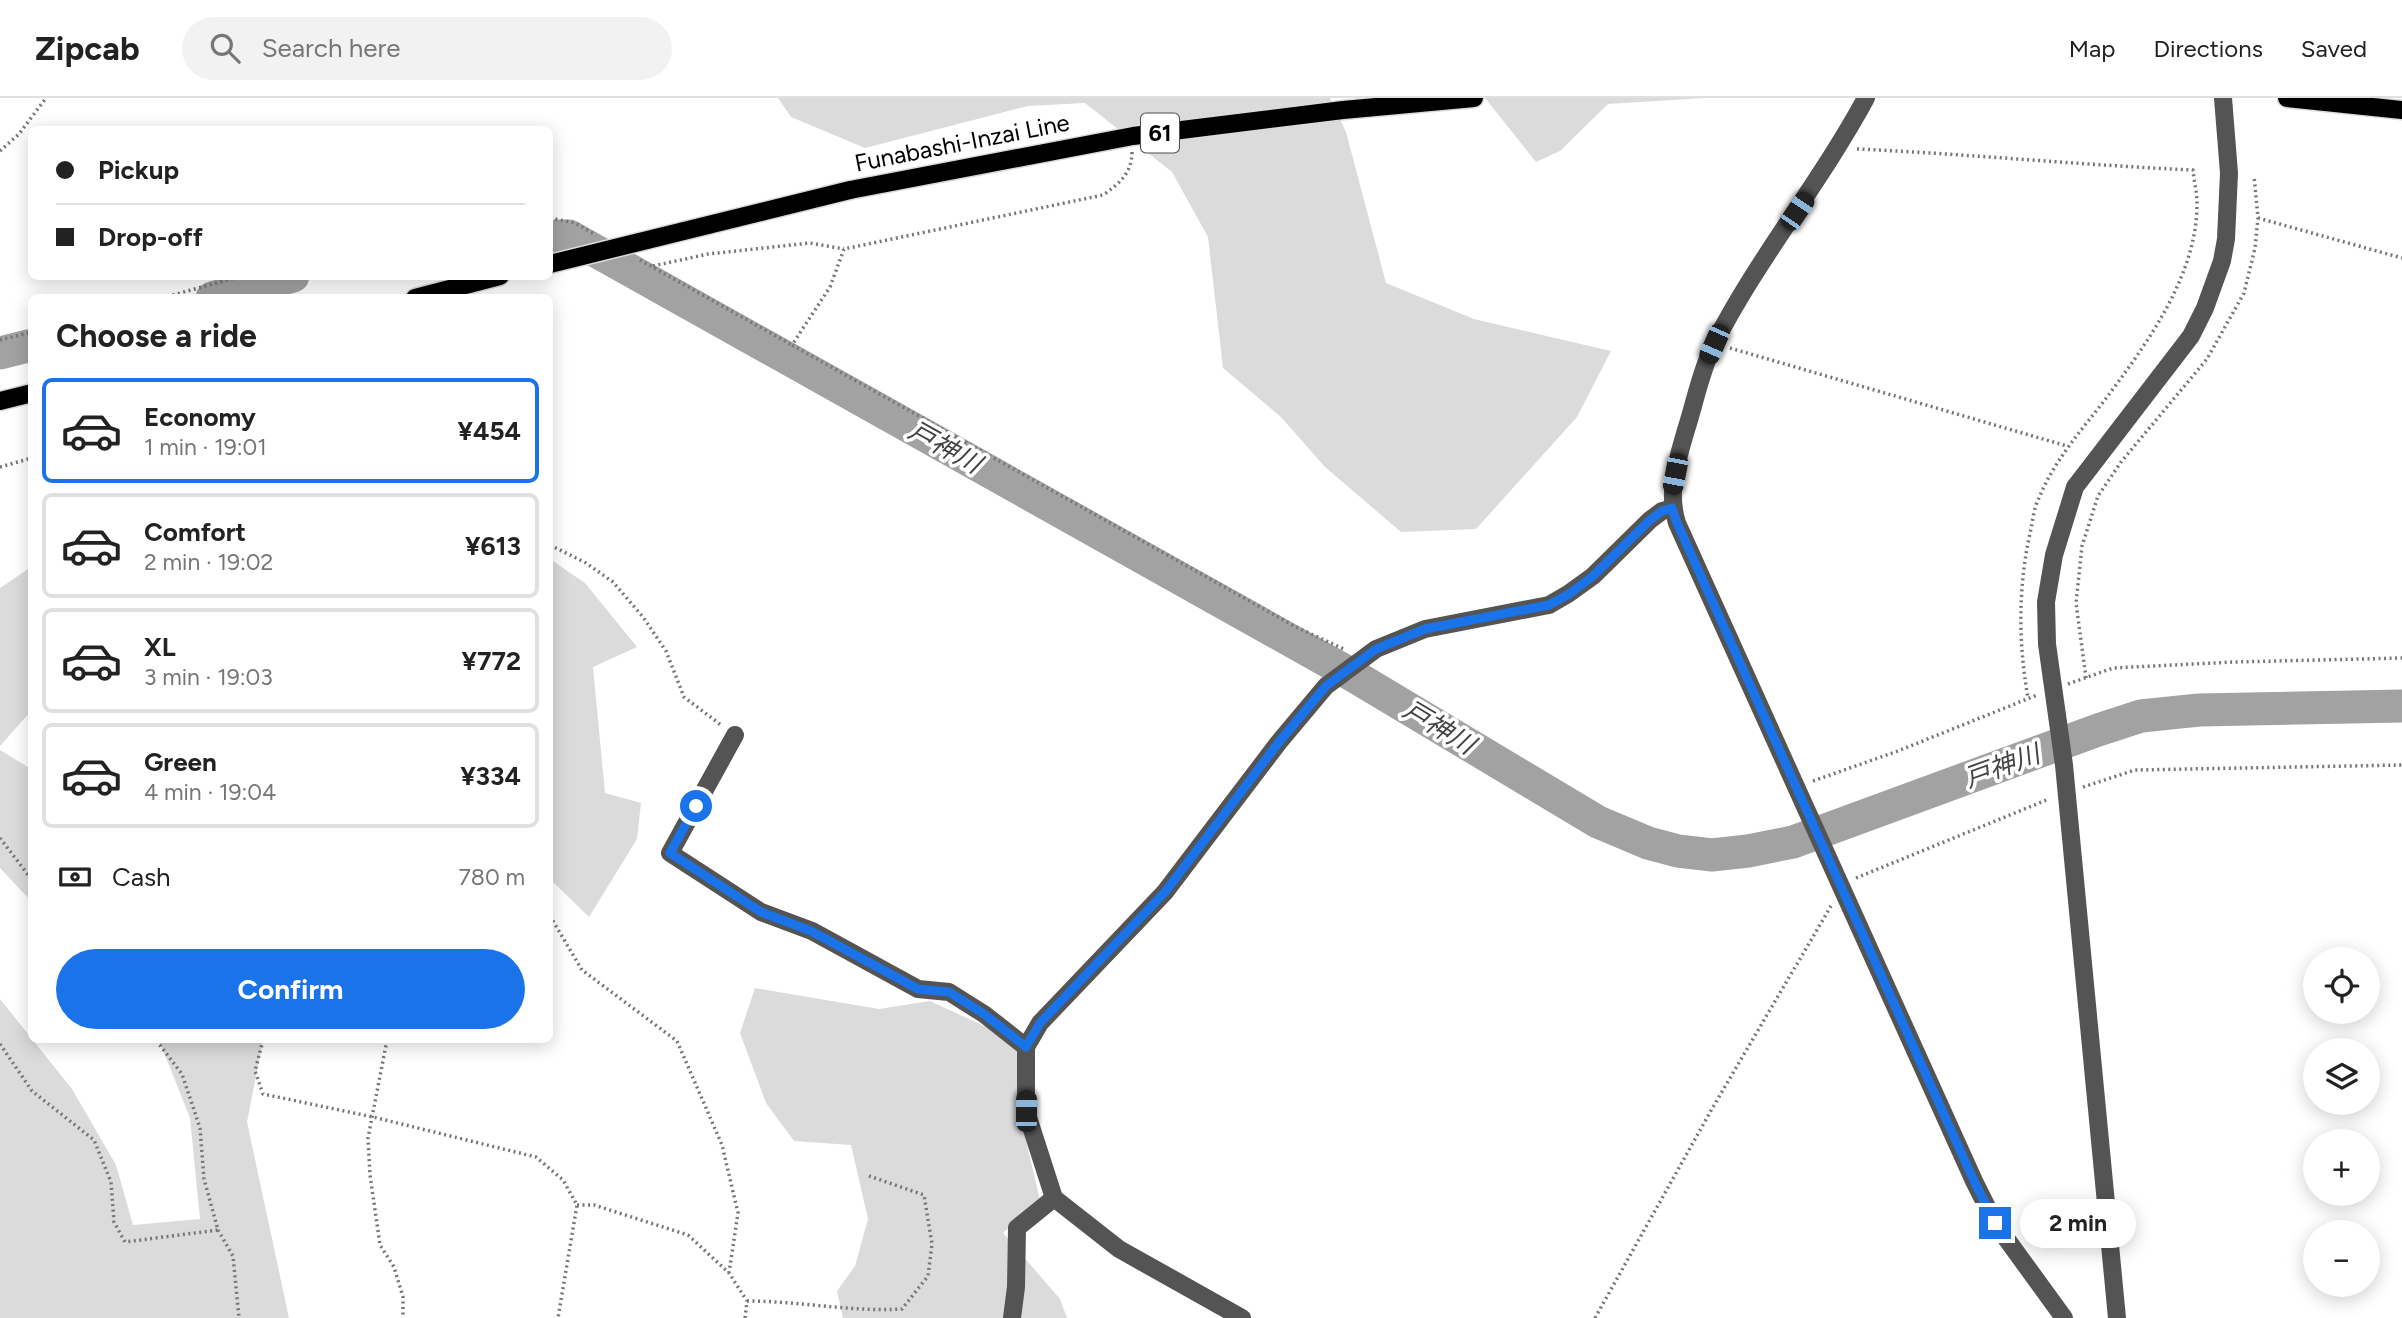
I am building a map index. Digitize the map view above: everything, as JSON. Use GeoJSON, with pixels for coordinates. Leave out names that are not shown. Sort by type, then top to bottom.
{"type":"FeatureCollection","features":[{"type":"Feature","properties":{"kind":"main road","name":"Funabashi-Inzai Line"},"geometry":{"type":"LineString","coordinates":[[553,263],[850,190],[1133,136],[1343,110],[1474,98]]}},
{"type":"Feature","properties":{"kind":"main road"},"geometry":{"type":"LineString","coordinates":[[2287,98],[2402,110]]}},
{"type":"Feature","properties":{"kind":"main road"},"geometry":{"type":"LineString","coordinates":[[430,294],[485,280]]}},
{"type":"Feature","properties":{"kind":"main road"},"geometry":{"type":"LineString","coordinates":[[0,401],[28,394]]}},
{"type":"Feature","properties":{"kind":"street"},"geometry":{"type":"LineString","coordinates":[[1866,98],[1714,344],[1680,451],[1672,489],[1672,508],[1984,1202],[2025,1268],[2064,1318]]}},
{"type":"Feature","properties":{"kind":"street"},"geometry":{"type":"LineString","coordinates":[[2118,1318],[2064,765],[2047,644],[2046,602],[2054,555],[2075,487],[2191,336],[2205,308],[2222,261],[2226,239],[2229,173],[2223,98]]}},
{"type":"Feature","properties":{"kind":"street"},"geometry":{"type":"LineString","coordinates":[[1242,1318],[1119,1249],[1054,1198],[1026,1111],[1026,1047],[1040,1023],[1165,892],[1279,742],[1326,686],[1376,649],[1425,629],[1549,605],[1593,576],[1650,520],[1662,511],[1672,508]]}},
{"type":"Feature","properties":{"kind":"street"},"geometry":{"type":"LineString","coordinates":[[735,735],[670,853],[761,912],[811,931],[918,989],[949,992],[984,1014],[1026,1047]]}},
{"type":"Feature","properties":{"kind":"street"},"geometry":{"type":"LineString","coordinates":[[1012,1318],[1016,1287],[1017,1228],[1054,1198]]}},
{"type":"Feature","properties":{"kind":"path"},"geometry":{"type":"LineString","coordinates":[[0,151],[19,134],[46,98]]}},
{"type":"Feature","properties":{"kind":"path"},"geometry":{"type":"LineString","coordinates":[[651,266],[708,254],[810,243],[844,249],[1104,195],[1122,182],[1132,159],[1133,136]]}},
{"type":"Feature","properties":{"kind":"path"},"geometry":{"type":"LineString","coordinates":[[1837,148],[2193,170],[2197,203],[2189,258],[2170,300],[2152,333],[2067,446],[2038,499],[2023,562],[2020,620],[2028,698]]}},
{"type":"Feature","properties":{"kind":"path"},"geometry":{"type":"LineString","coordinates":[[2086,678],[2076,603],[2082,546],[2098,496],[2121,462],[2207,359],[2244,293],[2255,248],[2258,218],[2255,176]]}},
{"type":"Feature","properties":{"kind":"path"},"geometry":{"type":"LineString","coordinates":[[2258,218],[2402,258]]}},
{"type":"Feature","properties":{"kind":"path"},"geometry":{"type":"LineString","coordinates":[[553,219],[575,223],[597,236]]}},
{"type":"Feature","properties":{"kind":"path"},"geometry":{"type":"LineString","coordinates":[[792,345],[830,287],[844,249]]}},
{"type":"Feature","properties":{"kind":"path"},"geometry":{"type":"LineString","coordinates":[[629,254],[1059,497],[1296,627],[1349,651],[1359,660]]}},
{"type":"Feature","properties":{"kind":"path"},"geometry":{"type":"LineString","coordinates":[[177,294],[227,280]]}},
{"type":"Feature","properties":{"kind":"path"},"geometry":{"type":"LineString","coordinates":[[0,340],[28,333]]}},
{"type":"Feature","properties":{"kind":"path"},"geometry":{"type":"LineString","coordinates":[[1714,344],[2067,446]]}},
{"type":"Feature","properties":{"kind":"path"},"geometry":{"type":"LineString","coordinates":[[0,467],[28,459]]}},
{"type":"Feature","properties":{"kind":"path"},"geometry":{"type":"LineString","coordinates":[[553,546],[586,563],[613,582],[643,617],[666,651],[684,697],[735,735]]}},
{"type":"Feature","properties":{"kind":"path"},"geometry":{"type":"LineString","coordinates":[[2063,686],[2113,668],[2402,658]]}},
{"type":"Feature","properties":{"kind":"path"},"geometry":{"type":"LineString","coordinates":[[1797,786],[1898,751],[2040,694]]}},
{"type":"Feature","properties":{"kind":"path"},"geometry":{"type":"LineString","coordinates":[[2071,791],[2135,770],[2402,765]]}},
{"type":"Feature","properties":{"kind":"path"},"geometry":{"type":"LineString","coordinates":[[1595,1318],[1713,1107],[1843,888],[2059,795]]}},
{"type":"Feature","properties":{"kind":"path"},"geometry":{"type":"LineString","coordinates":[[0,838],[28,875]]}},
{"type":"Feature","properties":{"kind":"path"},"geometry":{"type":"LineString","coordinates":[[553,921],[582,971],[677,1041],[722,1145],[738,1213],[729,1273]]}},
{"type":"Feature","properties":{"kind":"path"},"geometry":{"type":"LineString","coordinates":[[158,1043],[182,1074],[200,1128],[204,1179],[218,1230],[233,1256],[239,1318]]}},
{"type":"Feature","properties":{"kind":"path"},"geometry":{"type":"LineString","coordinates":[[262,1043],[255,1071],[263,1094],[373,1117],[536,1157],[564,1180],[577,1205],[558,1318]]}},
{"type":"Feature","properties":{"kind":"path"},"geometry":{"type":"LineString","coordinates":[[386,1043],[368,1138],[369,1163],[380,1245],[394,1267],[403,1297],[403,1318]]}},
{"type":"Feature","properties":{"kind":"path"},"geometry":{"type":"LineString","coordinates":[[0,1044],[32,1091],[94,1140],[111,1182],[114,1222],[125,1242],[218,1230]]}},
{"type":"Feature","properties":{"kind":"path"},"geometry":{"type":"LineString","coordinates":[[747,1301],[784,1301],[874,1311],[902,1309],[928,1276],[932,1244],[924,1195],[869,1176]]}},
{"type":"Feature","properties":{"kind":"path"},"geometry":{"type":"LineString","coordinates":[[577,1205],[594,1205],[688,1236],[729,1273],[747,1301],[745,1318]]}},
{"type":"Feature","properties":{"kind":"shaded area"},"geometry":{"type":"Polygon","coordinates":[[[778,98],[1330,98],[1346,132],[1386,283],[1474,319],[1611,351],[1577,417],[1476,529],[1401,532],[1325,467],[1281,417],[1223,368],[1208,237],[1172,172],[1085,103],[1028,106],[865,148],[791,117],[778,98]]]}},
{"type":"Feature","properties":{"kind":"shaded area"},"geometry":{"type":"Polygon","coordinates":[[[1485,98],[1704,98],[1608,104],[1560,151],[1536,162],[1485,98]]]}},
{"type":"Feature","properties":{"kind":"shaded area"},"geometry":{"type":"Polygon","coordinates":[[[553,561],[585,583],[637,647],[593,667],[605,793],[641,803],[637,839],[589,917],[553,882],[553,561]]]}},
{"type":"Feature","properties":{"kind":"shaded area"},"geometry":{"type":"Polygon","coordinates":[[[28,569],[28,714],[0,746],[0,588],[28,569]]]}},
{"type":"Feature","properties":{"kind":"shaded area"},"geometry":{"type":"Polygon","coordinates":[[[0,750],[28,767],[28,898],[0,868],[0,750]]]}},
{"type":"Feature","properties":{"kind":"shaded area"},"geometry":{"type":"Polygon","coordinates":[[[755,988],[879,1009],[930,1001],[1019,1042],[1022,1124],[1040,1200],[1003,1233],[1060,1299],[1067,1318],[843,1318],[837,1291],[855,1266],[868,1219],[851,1145],[794,1141],[766,1103],[740,1033],[755,988]]]}},
{"type":"Feature","properties":{"kind":"shaded area"},"geometry":{"type":"Polygon","coordinates":[[[0,999],[28,1034],[28,1043],[35,1043],[72,1089],[116,1165],[133,1225],[200,1219],[190,1118],[160,1043],[262,1043],[247,1122],[289,1318],[0,1318],[0,999]]]}},
{"type":"Feature","properties":{"kind":"waterway","name":"戸神川"},"geometry":{"type":"LineString","coordinates":[[553,236],[569,236],[1354,676],[1598,822],[1648,843],[1678,851],[1712,855],[1793,842],[2141,716],[2199,710],[2402,706]]}},
{"type":"Feature","properties":{"kind":"waterway","name":"戸神川"},"geometry":{"type":"LineString","coordinates":[[227,294],[278,280]]}},
{"type":"Feature","properties":{"kind":"waterway","name":"戸神川"},"geometry":{"type":"LineString","coordinates":[[0,353],[28,346]]}},
{"type":"Feature","properties":{"kind":"route"},"geometry":{"type":"LineString","coordinates":[[696,806],[670,853],[761,912],[811,931],[918,989],[949,992],[984,1014],[1026,1047],[1040,1023],[1165,892],[1279,742],[1326,686],[1376,649],[1425,629],[1549,605],[1593,576],[1650,520],[1662,511],[1672,508],[1995,1223]]}}]}
